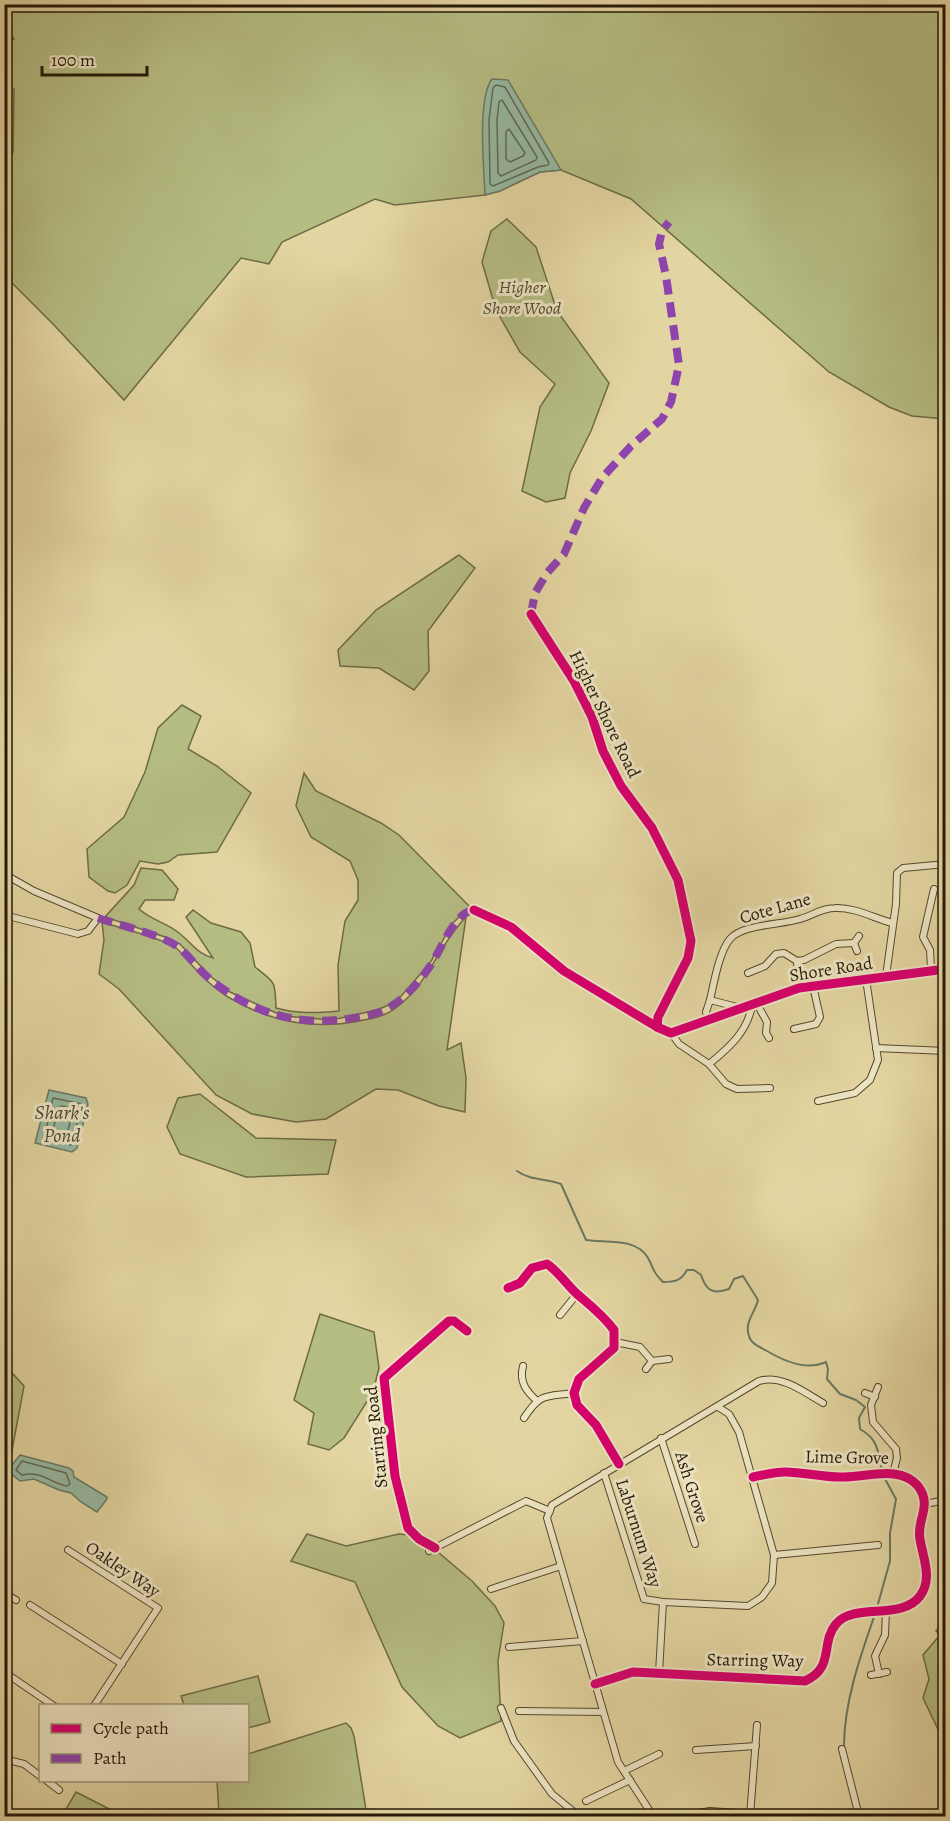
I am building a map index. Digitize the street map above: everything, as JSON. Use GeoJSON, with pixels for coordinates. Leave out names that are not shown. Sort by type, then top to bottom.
{"type":"FeatureCollection","features":[{"type":"Feature","properties":{"kind":"street","name":"Higher Shore Road"},"geometry":{"type":"LineString","coordinates":[[531,614],[574,681],[592,717],[603,751],[612,769],[621,786],[652,828],[678,880],[691,941],[688,958],[658,1017],[657,1027]]}},
{"type":"Feature","properties":{"kind":"street"},"geometry":{"type":"LineString","coordinates":[[886,976],[896,904],[897,873],[903,868],[945,864]]}},
{"type":"Feature","properties":{"kind":"street"},"geometry":{"type":"LineString","coordinates":[[4,874],[34,891],[98,918],[88,931],[78,934],[4,915]]}},
{"type":"Feature","properties":{"kind":"street"},"geometry":{"type":"LineString","coordinates":[[931,969],[930,950],[923,937],[934,889]]}},
{"type":"Feature","properties":{"kind":"street","name":"Cote Lane"},"geometry":{"type":"LineString","coordinates":[[708,1021],[706,1012],[723,952],[730,939],[742,931],[800,919],[822,909],[834,908],[846,909],[892,923]]}},
{"type":"Feature","properties":{"kind":"street"},"geometry":{"type":"LineString","coordinates":[[474,910],[511,927],[564,971],[657,1027],[671,1033],[679,1044],[709,1064],[726,1084],[737,1089],[770,1088]]}},
{"type":"Feature","properties":{"kind":"street"},"geometry":{"type":"LineString","coordinates":[[854,943],[859,936]]}},
{"type":"Feature","properties":{"kind":"street"},"geometry":{"type":"LineString","coordinates":[[854,943],[857,951]]}},
{"type":"Feature","properties":{"kind":"street"},"geometry":{"type":"LineString","coordinates":[[748,974],[765,966],[776,954],[784,953],[797,961],[804,960],[836,944],[854,943]]}},
{"type":"Feature","properties":{"kind":"street"},"geometry":{"type":"LineString","coordinates":[[797,961],[799,988]]}},
{"type":"Feature","properties":{"kind":"street","name":"Shore Road"},"geometry":{"type":"LineString","coordinates":[[671,1033],[799,988],[931,969],[945,969]]}},
{"type":"Feature","properties":{"kind":"street"},"geometry":{"type":"LineString","coordinates":[[819,1101],[855,1093],[870,1080],[878,1060],[866,979]]}},
{"type":"Feature","properties":{"kind":"street"},"geometry":{"type":"LineString","coordinates":[[794,1029],[816,1024],[819,1017],[813,986]]}},
{"type":"Feature","properties":{"kind":"street"},"geometry":{"type":"LineString","coordinates":[[710,1000],[742,1009]]}},
{"type":"Feature","properties":{"kind":"street"},"geometry":{"type":"LineString","coordinates":[[755,1004],[767,1022],[766,1033],[769,1038]]}},
{"type":"Feature","properties":{"kind":"street"},"geometry":{"type":"LineString","coordinates":[[709,1064],[732,1046],[750,1017],[755,1004]]}},
{"type":"Feature","properties":{"kind":"street"},"geometry":{"type":"LineString","coordinates":[[876,1048],[945,1051]]}},
{"type":"Feature","properties":{"kind":"street"},"geometry":{"type":"LineString","coordinates":[[508,1288],[520,1283],[532,1268],[547,1264],[557,1271],[614,1330],[615,1342],[610,1352],[579,1379],[574,1393],[576,1405],[596,1425],[619,1464]]}},
{"type":"Feature","properties":{"kind":"street"},"geometry":{"type":"LineString","coordinates":[[560,1315],[577,1294]]}},
{"type":"Feature","properties":{"kind":"street","name":"Starring Road"},"geometry":{"type":"LineString","coordinates":[[466,1331],[454,1321],[450,1321],[384,1378],[395,1476],[408,1528],[432,1549],[526,1501],[550,1511]]}},
{"type":"Feature","properties":{"kind":"street"},"geometry":{"type":"LineString","coordinates":[[615,1342],[640,1347],[652,1361]]}},
{"type":"Feature","properties":{"kind":"street"},"geometry":{"type":"LineString","coordinates":[[645,1369],[652,1361],[669,1359]]}},
{"type":"Feature","properties":{"kind":"street"},"geometry":{"type":"LineString","coordinates":[[523,1366],[521,1374],[523,1384],[537,1401]]}},
{"type":"Feature","properties":{"kind":"street"},"geometry":{"type":"LineString","coordinates":[[653,1816],[618,1762],[547,1518],[552,1504],[708,1410],[718,1407],[753,1383],[764,1379],[781,1380],[823,1403]]}},
{"type":"Feature","properties":{"kind":"street"},"geometry":{"type":"LineString","coordinates":[[878,1387],[872,1405],[873,1422],[896,1449],[897,1458],[893,1474]]}},
{"type":"Feature","properties":{"kind":"street"},"geometry":{"type":"LineString","coordinates":[[525,1418],[537,1401],[545,1395],[574,1393]]}},
{"type":"Feature","properties":{"kind":"street"},"geometry":{"type":"LineString","coordinates":[[865,1393],[874,1397]]}},
{"type":"Feature","properties":{"kind":"street","name":"Laburnum Way"},"geometry":{"type":"LineString","coordinates":[[604,1473],[644,1599],[748,1606],[762,1597],[772,1583],[774,1555],[738,1432],[729,1414],[718,1407]]}},
{"type":"Feature","properties":{"kind":"street","name":"Ash Grove"},"geometry":{"type":"LineString","coordinates":[[661,1438],[695,1544]]}},
{"type":"Feature","properties":{"kind":"street","name":"Lime Grove"},"geometry":{"type":"LineString","coordinates":[[753,1477],[786,1472],[844,1477],[893,1474],[913,1481],[919,1487],[925,1504]]}},
{"type":"Feature","properties":{"kind":"street"},"geometry":{"type":"LineString","coordinates":[[925,1504],[945,1500]]}},
{"type":"Feature","properties":{"kind":"street","name":"Starring Way"},"geometry":{"type":"LineString","coordinates":[[595,1684],[633,1672],[805,1681],[815,1676],[823,1666],[832,1631],[837,1623],[849,1615],[913,1604],[922,1594],[927,1574],[919,1535],[925,1504]]}},
{"type":"Feature","properties":{"kind":"street"},"geometry":{"type":"LineString","coordinates":[[774,1555],[878,1545]]}},
{"type":"Feature","properties":{"kind":"street","name":"Oakley Way"},"geometry":{"type":"LineString","coordinates":[[68,1550],[158,1608],[95,1704]]}},
{"type":"Feature","properties":{"kind":"street"},"geometry":{"type":"LineString","coordinates":[[491,1589],[561,1566]]}},
{"type":"Feature","properties":{"kind":"street"},"geometry":{"type":"LineString","coordinates":[[4,1593],[16,1600]]}},
{"type":"Feature","properties":{"kind":"street"},"geometry":{"type":"LineString","coordinates":[[658,1673],[663,1602]]}},
{"type":"Feature","properties":{"kind":"street"},"geometry":{"type":"LineString","coordinates":[[30,1605],[122,1664]]}},
{"type":"Feature","properties":{"kind":"street"},"geometry":{"type":"LineString","coordinates":[[879,1674],[875,1656],[885,1635],[886,1610]]}},
{"type":"Feature","properties":{"kind":"street"},"geometry":{"type":"LineString","coordinates":[[509,1647],[583,1641]]}},
{"type":"Feature","properties":{"kind":"street"},"geometry":{"type":"LineString","coordinates":[[4,1672],[51,1704]]}},
{"type":"Feature","properties":{"kind":"street"},"geometry":{"type":"LineString","coordinates":[[871,1675],[887,1672]]}},
{"type":"Feature","properties":{"kind":"street"},"geometry":{"type":"LineString","coordinates":[[501,1708],[514,1741],[552,1794],[579,1816]]}},
{"type":"Feature","properties":{"kind":"street"},"geometry":{"type":"LineString","coordinates":[[519,1711],[603,1712]]}},
{"type":"Feature","properties":{"kind":"street"},"geometry":{"type":"LineString","coordinates":[[682,1816],[710,1811],[750,1815],[757,1725]]}},
{"type":"Feature","properties":{"kind":"street"},"geometry":{"type":"LineString","coordinates":[[696,1750],[756,1746]]}},
{"type":"Feature","properties":{"kind":"street"},"geometry":{"type":"LineString","coordinates":[[842,1749],[859,1816]]}},
{"type":"Feature","properties":{"kind":"street"},"geometry":{"type":"LineString","coordinates":[[624,1771],[660,1754]]}},
{"type":"Feature","properties":{"kind":"street"},"geometry":{"type":"LineString","coordinates":[[4,1759],[24,1764],[39,1775]]}},
{"type":"Feature","properties":{"kind":"street"},"geometry":{"type":"LineString","coordinates":[[586,1800],[630,1780]]}},
{"type":"Feature","properties":{"kind":"street"},"geometry":{"type":"LineString","coordinates":[[48,1782],[58,1790]]}},
{"type":"Feature","properties":{"kind":"green space"},"geometry":{"type":"Polygon","coordinates":[[[8,5],[945,5],[945,419],[912,416],[889,407],[829,372],[631,199],[561,170],[540,172],[500,191],[485,195],[395,205],[375,199],[282,242],[269,264],[241,258],[124,400],[5,276],[4,167],[13,152],[14,89],[5,85],[7,44],[14,39],[5,25],[9,20],[8,5]]]}},
{"type":"Feature","properties":{"kind":"green space","name":"Higher Shore Wood"},"geometry":{"type":"Polygon","coordinates":[[[507,219],[536,247],[557,311],[609,383],[591,431],[570,473],[565,498],[546,502],[522,491],[540,407],[555,384],[520,352],[496,310],[482,262],[491,231],[507,219]]]}},
{"type":"Feature","properties":{"kind":"green space"},"geometry":{"type":"Polygon","coordinates":[[[459,555],[475,568],[428,631],[429,671],[414,690],[379,668],[340,666],[338,650],[376,610],[459,555]]]}},
{"type":"Feature","properties":{"kind":"green space"},"geometry":{"type":"Polygon","coordinates":[[[182,705],[201,716],[188,749],[217,766],[251,793],[217,852],[178,855],[168,862],[158,864],[140,861],[127,885],[115,893],[108,891],[89,877],[87,849],[124,817],[145,772],[158,728],[182,705]]]}},
{"type":"Feature","properties":{"kind":"green space"},"geometry":{"type":"Polygon","coordinates":[[[304,773],[316,791],[381,823],[399,835],[471,908],[452,924],[430,963],[396,1002],[377,1010],[332,1020],[284,1016],[274,1012],[230,992],[209,975],[180,944],[105,917],[134,885],[141,868],[162,870],[178,889],[174,900],[145,900],[139,909],[144,913],[174,930],[199,951],[213,958],[186,917],[193,910],[211,923],[241,932],[250,943],[255,967],[273,983],[276,1008],[307,1012],[339,1011],[338,965],[345,921],[358,900],[358,880],[350,861],[311,837],[296,806],[304,773]]]}},
{"type":"Feature","properties":{"kind":"green space"},"geometry":{"type":"Polygon","coordinates":[[[466,917],[447,1050],[461,1043],[466,1078],[465,1112],[439,1106],[398,1090],[376,1089],[326,1119],[296,1122],[252,1114],[216,1095],[119,989],[99,974],[104,940],[102,922],[175,947],[217,989],[259,1012],[275,1018],[308,1024],[342,1024],[375,1018],[397,1007],[417,987],[448,939],[466,917]]]}},
{"type":"Feature","properties":{"kind":"green space"},"geometry":{"type":"Polygon","coordinates":[[[200,1094],[256,1138],[336,1140],[328,1174],[246,1177],[180,1154],[167,1127],[178,1098],[200,1094]]]}},
{"type":"Feature","properties":{"kind":"green space"},"geometry":{"type":"Polygon","coordinates":[[[320,1314],[374,1332],[379,1368],[373,1392],[344,1438],[329,1450],[308,1444],[314,1413],[294,1400],[320,1314]]]}},
{"type":"Feature","properties":{"kind":"green space"},"geometry":{"type":"Polygon","coordinates":[[[5,1372],[13,1374],[24,1386],[10,1461],[5,1460],[5,1372]]]}},
{"type":"Feature","properties":{"kind":"green space"},"geometry":{"type":"Polygon","coordinates":[[[307,1534],[346,1546],[399,1534],[419,1536],[472,1581],[495,1606],[504,1623],[498,1661],[501,1721],[460,1738],[438,1726],[402,1687],[355,1582],[291,1561],[307,1534]]]}},
{"type":"Feature","properties":{"kind":"green space"},"geometry":{"type":"Polygon","coordinates":[[[945,1619],[946,1744],[923,1698],[929,1679],[923,1655],[940,1635],[936,1631],[945,1619]]]}},
{"type":"Feature","properties":{"kind":"green space"},"geometry":{"type":"Polygon","coordinates":[[[258,1676],[270,1722],[249,1728],[249,1704],[184,1704],[181,1696],[258,1676]]]}},
{"type":"Feature","properties":{"kind":"green space"},"geometry":{"type":"Polygon","coordinates":[[[346,1723],[354,1736],[367,1816],[219,1816],[217,1782],[249,1782],[249,1754],[346,1723]]]}},
{"type":"Feature","properties":{"kind":"green space"},"geometry":{"type":"Polygon","coordinates":[[[76,1792],[123,1816],[62,1816],[76,1792]]]}},
{"type":"Feature","properties":{"kind":"water"},"geometry":{"type":"Polygon","coordinates":[[[492,79],[508,80],[561,170],[540,172],[500,191],[485,195],[483,117],[487,89],[492,79]]]}},
{"type":"Feature","properties":{"kind":"water","name":"Shark's Pond"},"geometry":{"type":"Polygon","coordinates":[[[49,1090],[86,1098],[88,1104],[77,1148],[72,1152],[35,1143],[49,1090]]]}},
{"type":"Feature","properties":{"kind":"water"},"geometry":{"type":"Polygon","coordinates":[[[20,1455],[69,1468],[73,1471],[74,1477],[107,1499],[97,1512],[71,1493],[34,1479],[20,1481],[9,1472],[20,1455]]]}},
{"type":"Feature","properties":{"kind":"waterway"},"geometry":{"type":"LineString","coordinates":[[517,1171],[561,1184],[586,1240],[620,1242],[636,1247],[643,1251],[663,1282],[677,1280],[687,1270],[694,1270],[701,1275],[710,1290],[718,1291],[729,1289],[734,1279],[743,1276],[758,1300],[748,1326],[752,1341],[774,1355],[795,1364],[818,1365],[826,1362],[827,1379],[840,1394],[856,1400],[865,1407],[859,1418],[860,1429],[874,1442],[882,1470]]}},
{"type":"Feature","properties":{"kind":"waterway"},"geometry":{"type":"LineString","coordinates":[[878,1604],[890,1561],[890,1533],[896,1499],[885,1479]]}},
{"type":"Feature","properties":{"kind":"waterway"},"geometry":{"type":"LineString","coordinates":[[844,1746],[850,1697],[858,1664],[874,1617]]}},
{"type":"Feature","properties":{"kind":"marked path"},"geometry":{"type":"LineString","coordinates":[[531,614],[535,593],[547,573],[564,554],[584,508],[602,478],[631,446],[662,419],[671,402],[679,365],[659,244],[662,231],[669,222]]}},
{"type":"Feature","properties":{"kind":"marked path"},"geometry":{"type":"LineString","coordinates":[[98,918],[168,941],[185,953],[211,980],[249,1004],[288,1018],[329,1021],[373,1014],[397,1003],[423,976],[453,926],[466,912],[474,910]]}},
{"type":"Feature","properties":{"kind":"cycle path"},"geometry":{"type":"LineString","coordinates":[[531,614],[574,681],[592,717],[603,751],[621,786],[652,828],[678,880],[691,941],[688,958],[658,1017],[657,1027]]}},
{"type":"Feature","properties":{"kind":"cycle path"},"geometry":{"type":"LineString","coordinates":[[474,910],[511,927],[564,971],[657,1027],[671,1033],[799,988],[946,969]]}},
{"type":"Feature","properties":{"kind":"cycle path"},"geometry":{"type":"LineString","coordinates":[[508,1288],[520,1283],[532,1268],[547,1264],[614,1330],[614,1348],[579,1379],[574,1393],[577,1405],[596,1425],[619,1464]]}},
{"type":"Feature","properties":{"kind":"cycle path"},"geometry":{"type":"LineString","coordinates":[[435,1548],[419,1539],[408,1528],[395,1476],[384,1378],[449,1321],[454,1321],[467,1331]]}},
{"type":"Feature","properties":{"kind":"cycle path"},"geometry":{"type":"LineString","coordinates":[[595,1684],[633,1672],[805,1681],[820,1669],[824,1662],[831,1631],[844,1618],[865,1612],[902,1608],[920,1596],[927,1576],[919,1532],[924,1500],[918,1486],[913,1481],[901,1475],[888,1474],[837,1477],[785,1472],[753,1477]]}}]}
